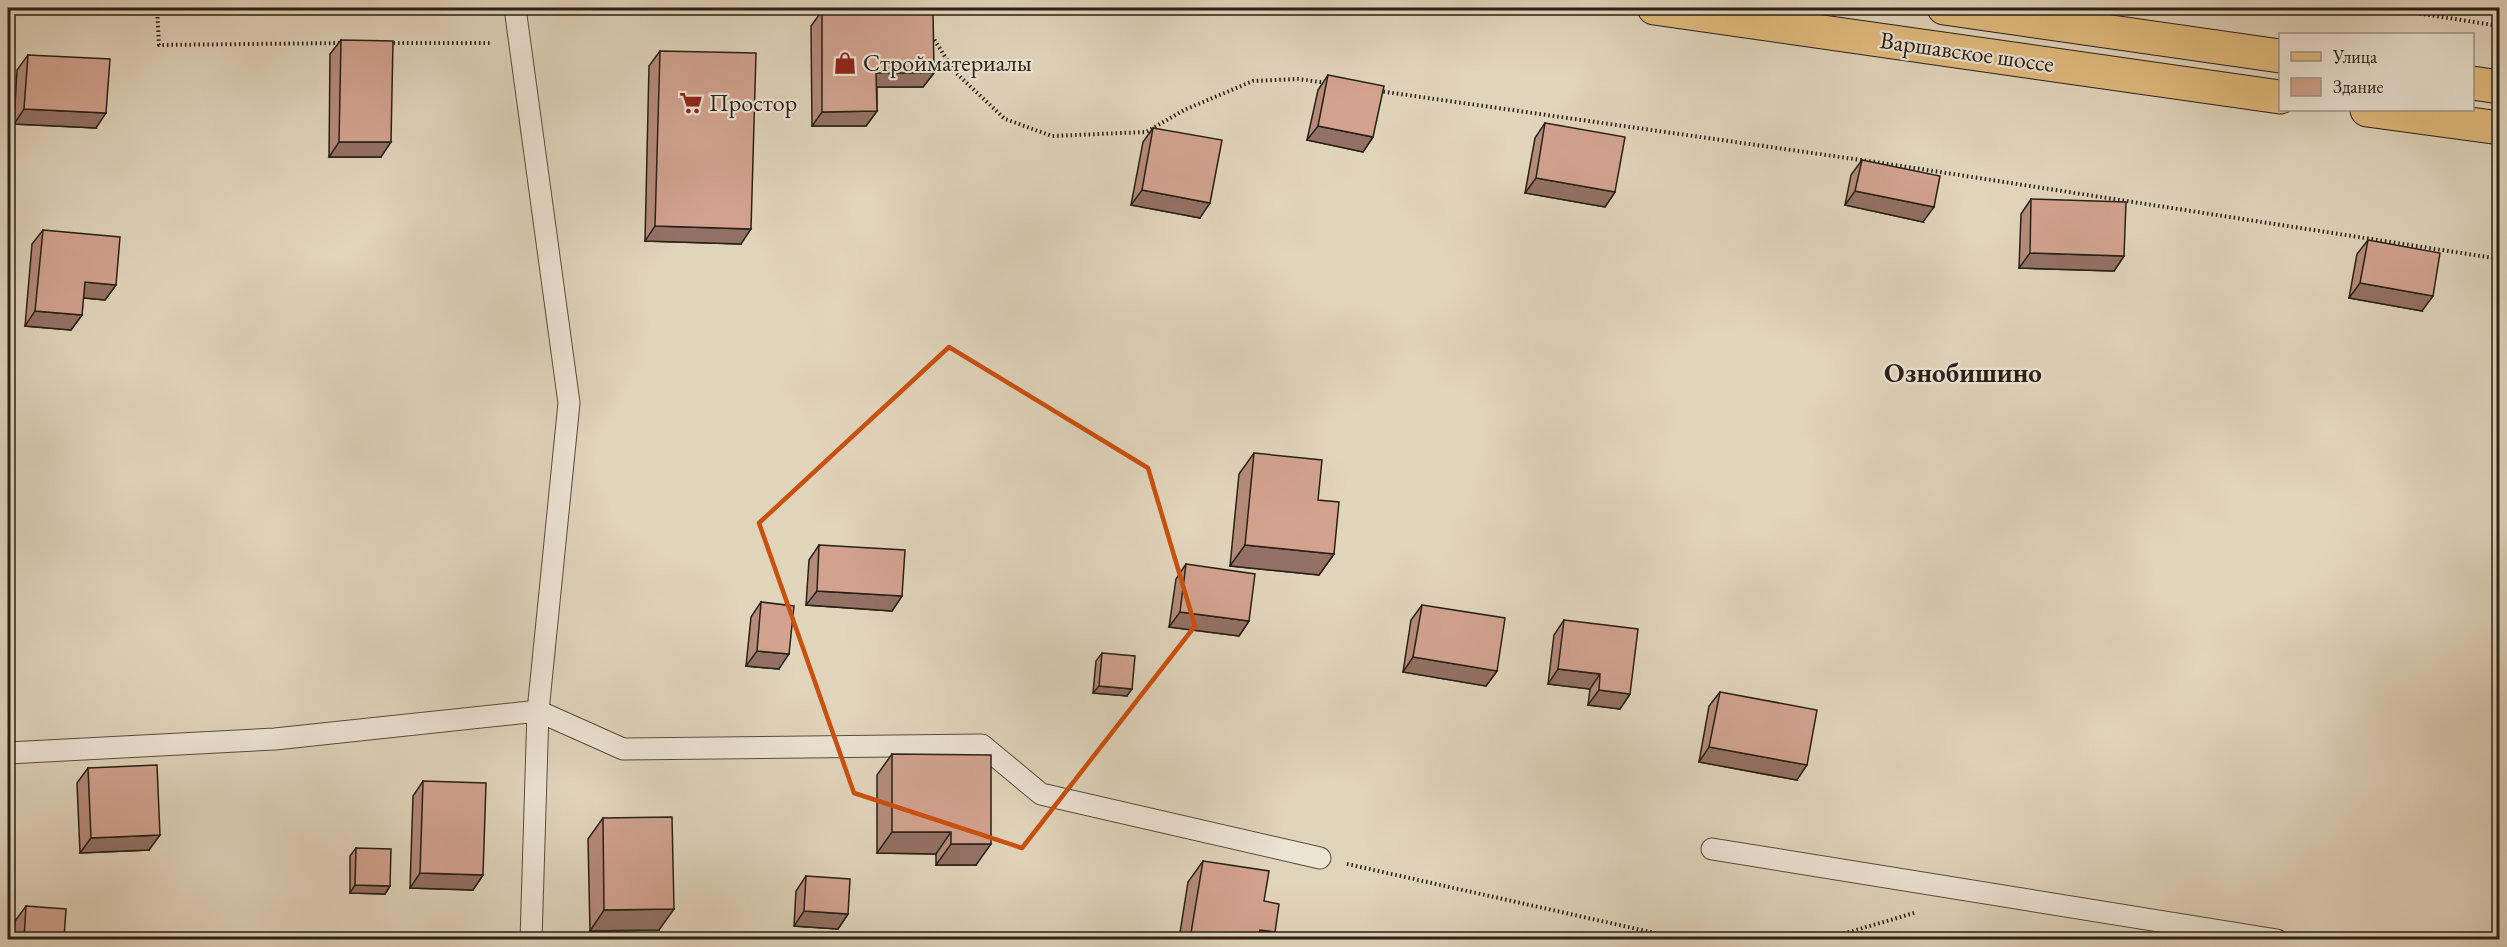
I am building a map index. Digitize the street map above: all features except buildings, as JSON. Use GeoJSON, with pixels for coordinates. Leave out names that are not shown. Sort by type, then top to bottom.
{"type":"FeatureCollection","features":[{"type":"Feature","properties":{"kind":"main road","name":"Варшавское шоссе"},"geometry":{"type":"LineString","coordinates":[[1654,8],[2279,97]]}},
{"type":"Feature","properties":{"kind":"main road","name":"Варшавское шоссе"},"geometry":{"type":"LineString","coordinates":[[1944,8],[2279,56]]}},
{"type":"Feature","properties":{"kind":"main road"},"geometry":{"type":"LineString","coordinates":[[2474,83],[2499,87]]}},
{"type":"Feature","properties":{"kind":"main road"},"geometry":{"type":"LineString","coordinates":[[2374,111],[2499,128]]}},
{"type":"Feature","properties":{"kind":"lane"},"geometry":{"type":"LineString","coordinates":[[515,8],[569,404],[538,711],[531,939]]}},
{"type":"Feature","properties":{"kind":"lane"},"geometry":{"type":"LineString","coordinates":[[8,753],[275,739],[538,711],[623,749],[982,745],[1041,794],[1320,858]]}},
{"type":"Feature","properties":{"kind":"lane"},"geometry":{"type":"LineString","coordinates":[[1712,849],[2277,939]]}},
{"type":"Feature","properties":{"kind":"path"},"geometry":{"type":"LineString","coordinates":[[157,8],[159,45],[345,44]]}},
{"type":"Feature","properties":{"kind":"path"},"geometry":{"type":"LineString","coordinates":[[822,8],[882,12]]}},
{"type":"Feature","properties":{"kind":"path"},"geometry":{"type":"LineString","coordinates":[[2384,8],[2499,26]]}},
{"type":"Feature","properties":{"kind":"path"},"geometry":{"type":"LineString","coordinates":[[930,33],[954,71],[1005,119],[1052,136],[1146,132],[1184,110],[1253,81],[1298,79],[1334,84]]}},
{"type":"Feature","properties":{"kind":"path"},"geometry":{"type":"LineString","coordinates":[[380,43],[520,42]]}},
{"type":"Feature","properties":{"kind":"path"},"geometry":{"type":"LineString","coordinates":[[1369,89],[1871,161],[2499,259]]}},
{"type":"Feature","properties":{"kind":"path"},"geometry":{"type":"LineString","coordinates":[[1320,858],[1686,939]]}},
{"type":"Feature","properties":{"kind":"path"},"geometry":{"type":"LineString","coordinates":[[1822,939],[1925,909]]}},
{"type":"Feature","properties":{"kind":"highlighted area"},"geometry":{"type":"Polygon","coordinates":[[[949,347],[1148,468],[1195,626],[1022,848],[854,793],[759,523],[949,347]]]}},
{"type":"Feature","properties":{"kind":"place","name":"Стройматериалы"},"geometry":{"type":"Point","coordinates":[845,63]}},
{"type":"Feature","properties":{"kind":"place","name":"Простор"},"geometry":{"type":"Point","coordinates":[691,103]}},
{"type":"Feature","properties":{"kind":"district","name":"Ознобишино"},"geometry":{"type":"Point","coordinates":[1963,373]}}]}
